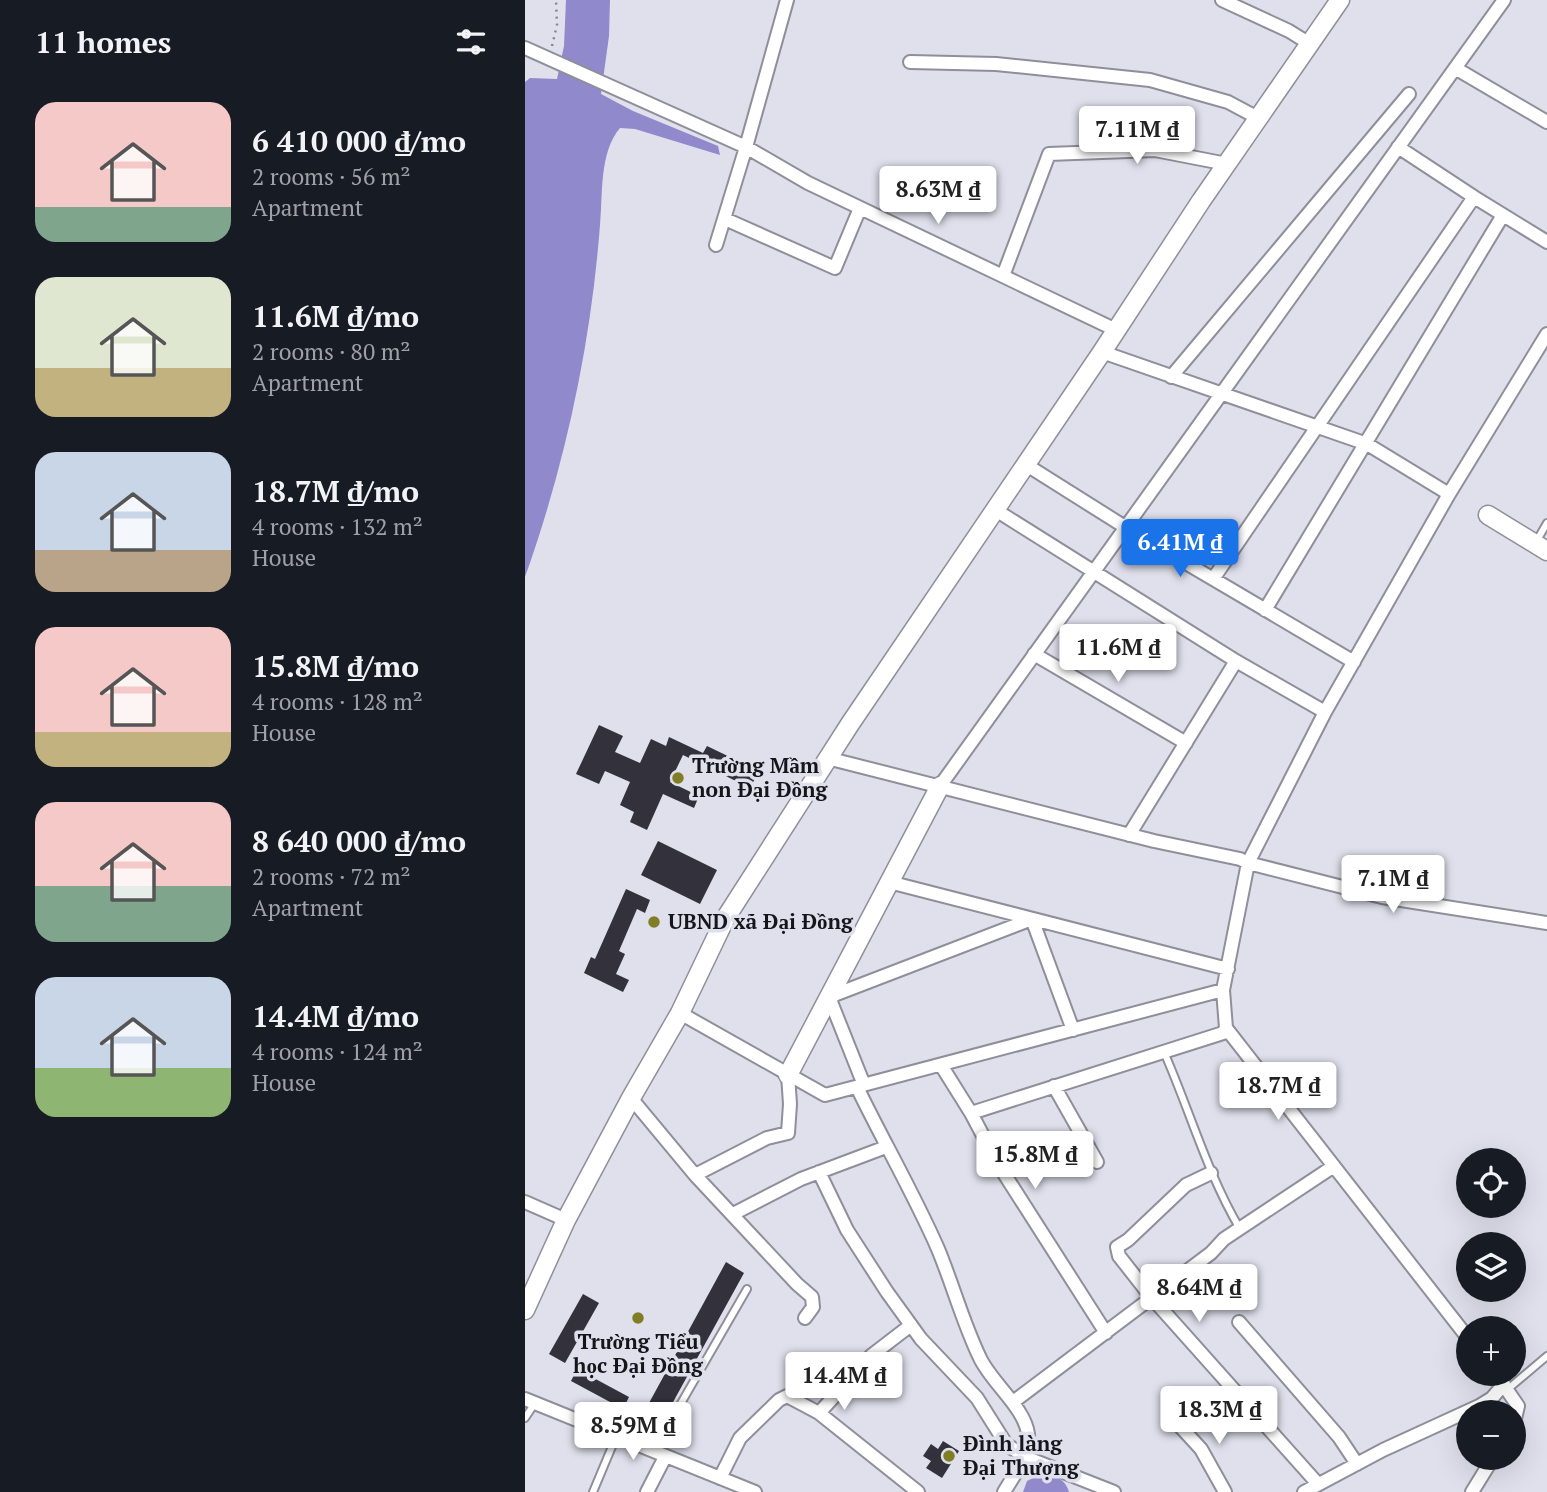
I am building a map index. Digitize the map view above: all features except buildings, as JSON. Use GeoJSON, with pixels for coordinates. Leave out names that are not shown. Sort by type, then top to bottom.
{"type":"FeatureCollection","features":[{"type":"Feature","properties":{"kind":"main road"},"geometry":{"type":"LineString","coordinates":[[525,1310],[566,1220],[680,1013],[725,919],[827,758],[1340,0]]}},
{"type":"Feature","properties":{"kind":"main road"},"geometry":{"type":"LineString","coordinates":[[1488,515],[1543,546]]}},
{"type":"Feature","properties":{"kind":"main road"},"geometry":{"type":"LineString","coordinates":[[788,1075],[940,786]]}},
{"type":"Feature","properties":{"kind":"street"},"geometry":{"type":"LineString","coordinates":[[716,245],[787,0]]}},
{"type":"Feature","properties":{"kind":"street"},"geometry":{"type":"LineString","coordinates":[[1222,0],[1289,31],[1310,44]]}},
{"type":"Feature","properties":{"kind":"street"},"geometry":{"type":"LineString","coordinates":[[940,786],[1504,0]]}},
{"type":"Feature","properties":{"kind":"street"},"geometry":{"type":"LineString","coordinates":[[525,48],[746,147],[808,183],[1116,330]]}},
{"type":"Feature","properties":{"kind":"street"},"geometry":{"type":"LineString","coordinates":[[910,62],[996,64],[1150,80],[1228,102],[1258,118]]}},
{"type":"Feature","properties":{"kind":"street"},"geometry":{"type":"LineString","coordinates":[[1455,68],[1547,122]]}},
{"type":"Feature","properties":{"kind":"street"},"geometry":{"type":"LineString","coordinates":[[1171,377],[1409,94]]}},
{"type":"Feature","properties":{"kind":"street"},"geometry":{"type":"LineString","coordinates":[[1398,148],[1547,242]]}},
{"type":"Feature","properties":{"kind":"street"},"geometry":{"type":"LineString","coordinates":[[1003,276],[1049,154],[1155,149],[1227,164]]}},
{"type":"Feature","properties":{"kind":"street"},"geometry":{"type":"LineString","coordinates":[[1213,579],[1474,197]]}},
{"type":"Feature","properties":{"kind":"street"},"geometry":{"type":"LineString","coordinates":[[725,219],[835,268],[860,208]]}},
{"type":"Feature","properties":{"kind":"street"},"geometry":{"type":"LineString","coordinates":[[1265,610],[1503,215]]}},
{"type":"Feature","properties":{"kind":"street"},"geometry":{"type":"LineString","coordinates":[[1456,1323],[1226,1028],[1223,990],[1248,863],[1325,712],[1449,494],[1547,334]]}},
{"type":"Feature","properties":{"kind":"street"},"geometry":{"type":"LineString","coordinates":[[1102,352],[1366,444],[1449,494]]}},
{"type":"Feature","properties":{"kind":"street"},"geometry":{"type":"LineString","coordinates":[[1025,464],[1125,527],[1354,662]]}},
{"type":"Feature","properties":{"kind":"street"},"geometry":{"type":"LineString","coordinates":[[994,509],[1236,661],[1325,712]]}},
{"type":"Feature","properties":{"kind":"street"},"geometry":{"type":"LineString","coordinates":[[1034,654],[1185,743]]}},
{"type":"Feature","properties":{"kind":"street"},"geometry":{"type":"LineString","coordinates":[[1129,835],[1236,661]]}},
{"type":"Feature","properties":{"kind":"street"},"geometry":{"type":"LineString","coordinates":[[827,758],[1129,835],[1240,859],[1383,897],[1547,923]]}},
{"type":"Feature","properties":{"kind":"street"},"geometry":{"type":"LineString","coordinates":[[889,882],[1228,969]]}},
{"type":"Feature","properties":{"kind":"street"},"geometry":{"type":"LineString","coordinates":[[1004,1492],[1025,1457],[1028,1433],[1013,1402],[981,1362],[936,1246],[886,1147],[860,1086],[829,997],[1032,919]]}},
{"type":"Feature","properties":{"kind":"street"},"geometry":{"type":"LineString","coordinates":[[1032,919],[1073,1030]]}},
{"type":"Feature","properties":{"kind":"street"},"geometry":{"type":"LineString","coordinates":[[680,1013],[825,1095],[1223,990]]}},
{"type":"Feature","properties":{"kind":"street"},"geometry":{"type":"LineString","coordinates":[[971,1113],[1223,1033],[1226,1028]]}},
{"type":"Feature","properties":{"kind":"street"},"geometry":{"type":"LineString","coordinates":[[941,1065],[999,1164],[1106,1333]]}},
{"type":"Feature","properties":{"kind":"street"},"geometry":{"type":"LineString","coordinates":[[695,1175],[768,1138],[788,1133],[788,1075]]}},
{"type":"Feature","properties":{"kind":"street"},"geometry":{"type":"LineString","coordinates":[[1054,1086],[1097,1162]]}},
{"type":"Feature","properties":{"kind":"street"},"geometry":{"type":"LineString","coordinates":[[631,1098],[695,1175],[812,1297],[813,1307],[805,1318]]}},
{"type":"Feature","properties":{"kind":"street"},"geometry":{"type":"LineString","coordinates":[[733,1214],[801,1179],[886,1147]]}},
{"type":"Feature","properties":{"kind":"street"},"geometry":{"type":"LineString","coordinates":[[1013,1402],[1240,1228],[1334,1166]]}},
{"type":"Feature","properties":{"kind":"street"},"geometry":{"type":"LineString","coordinates":[[819,1172],[847,1230],[911,1325],[977,1398],[1006,1444],[1025,1457],[1114,1492]]}},
{"type":"Feature","properties":{"kind":"street"},"geometry":{"type":"LineString","coordinates":[[1211,1173],[1186,1185],[1128,1240],[1117,1247],[1119,1256],[1152,1298],[1318,1484]]}},
{"type":"Feature","properties":{"kind":"street"},"geometry":{"type":"LineString","coordinates":[[525,1202],[566,1220]]}},
{"type":"Feature","properties":{"kind":"street"},"geometry":{"type":"LineString","coordinates":[[1239,1322],[1339,1437],[1357,1464]]}},
{"type":"Feature","properties":{"kind":"street"},"geometry":{"type":"LineString","coordinates":[[819,1413],[872,1355],[911,1325]]}},
{"type":"Feature","properties":{"kind":"street"},"geometry":{"type":"LineString","coordinates":[[1304,1492],[1485,1402],[1492,1398],[1500,1386]]}},
{"type":"Feature","properties":{"kind":"street"},"geometry":{"type":"LineString","coordinates":[[720,1478],[740,1438],[779,1400],[787,1396],[819,1413],[918,1492]]}},
{"type":"Feature","properties":{"kind":"street"},"geometry":{"type":"LineString","coordinates":[[530,1401],[755,1492]]}},
{"type":"Feature","properties":{"kind":"street"},"geometry":{"type":"LineString","coordinates":[[1178,1424],[1201,1449],[1225,1492]]}},
{"type":"Feature","properties":{"kind":"street"},"geometry":{"type":"LineString","coordinates":[[647,1492],[659,1454]]}},
{"type":"Feature","properties":{"kind":"street"},"geometry":{"type":"LineString","coordinates":[[1472,1492],[1486,1470]]}},
{"type":"Feature","properties":{"kind":"lane"},"geometry":{"type":"LineString","coordinates":[[1543,546],[1547,523]]}},
{"type":"Feature","properties":{"kind":"lane"},"geometry":{"type":"LineString","coordinates":[[1164,1052],[1211,1173],[1240,1228]]}},
{"type":"Feature","properties":{"kind":"lane"},"geometry":{"type":"LineString","coordinates":[[659,1454],[747,1289]]}},
{"type":"Feature","properties":{"kind":"lane"},"geometry":{"type":"LineString","coordinates":[[1526,1368],[1547,1356]]}},
{"type":"Feature","properties":{"kind":"lane"},"geometry":{"type":"LineString","coordinates":[[525,1418],[530,1401]]}},
{"type":"Feature","properties":{"kind":"lane"},"geometry":{"type":"LineString","coordinates":[[593,1492],[616,1437]]}},
{"type":"Feature","properties":{"kind":"path"},"geometry":{"type":"LineString","coordinates":[[550,61],[557,25],[556,0]]}},
{"type":"Feature","properties":{"kind":"shaded area"},"geometry":{"type":"Polygon","coordinates":[[[566,0],[610,0],[609,36],[601,94],[633,111],[718,146],[720,155],[635,129],[620,128],[613,138],[603,174],[596,270],[574,404],[552,491],[525,577],[525,82],[530,78],[557,79],[564,46],[566,0]]]}},
{"type":"Feature","properties":{"kind":"shaded area"},"geometry":{"type":"Polygon","coordinates":[[[1041,1474],[1059,1478],[1069,1492],[1023,1492],[1027,1481],[1041,1474]]]}},
{"type":"Feature","properties":{"kind":"place","name":"Trường Mầm non Đại Đồng"},"geometry":{"type":"Point","coordinates":[678,778]}},
{"type":"Feature","properties":{"kind":"place","name":"UBND xã Đại Đồng"},"geometry":{"type":"Point","coordinates":[654,922]}},
{"type":"Feature","properties":{"kind":"place","name":"Trường Tiểu học Đại Đồng"},"geometry":{"type":"Point","coordinates":[638,1318]}},
{"type":"Feature","properties":{"kind":"place","name":"Đình làng Đại Thượng"},"geometry":{"type":"Point","coordinates":[949,1456]}}]}
